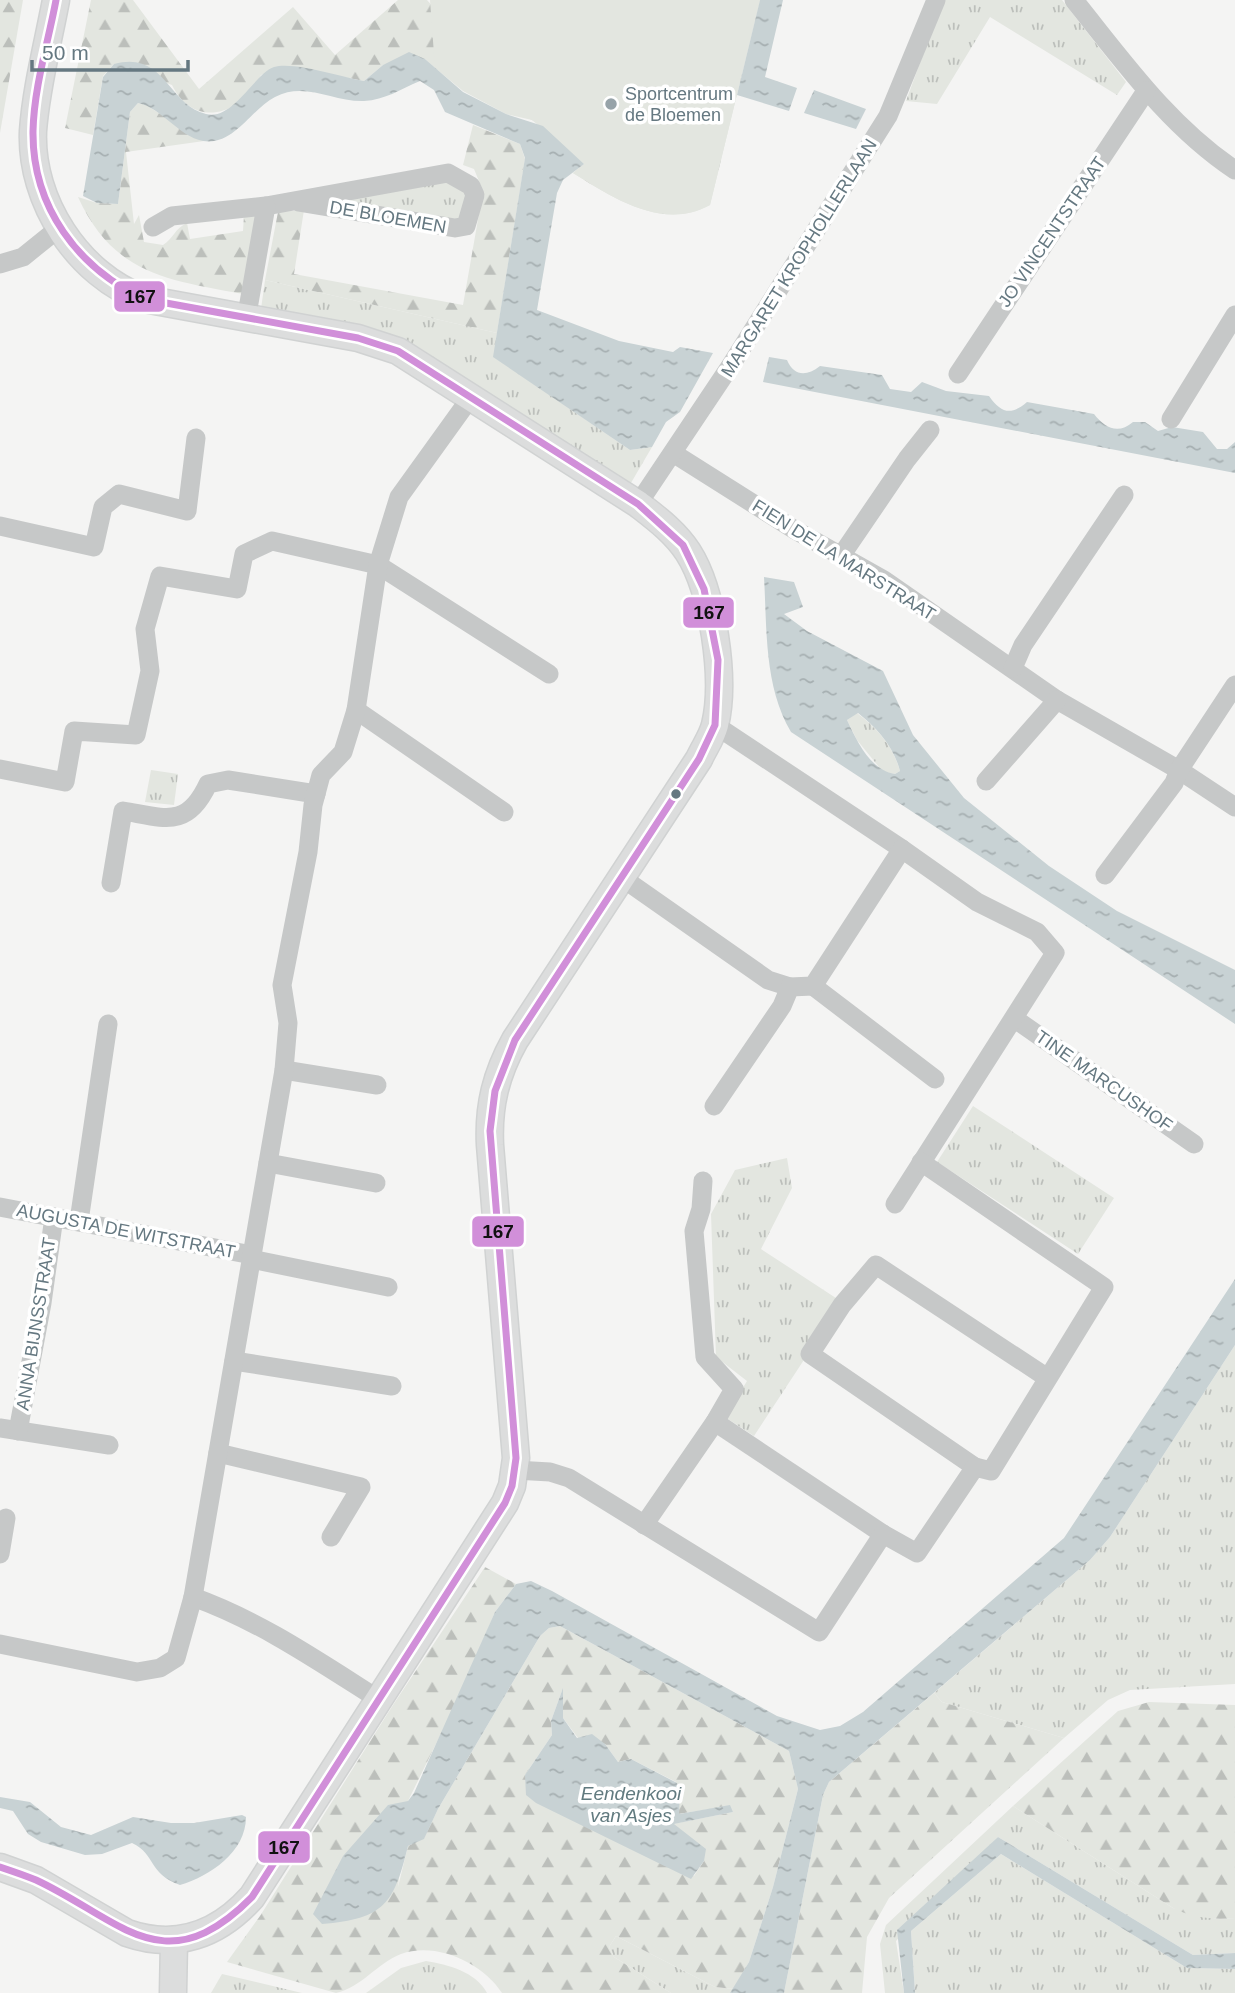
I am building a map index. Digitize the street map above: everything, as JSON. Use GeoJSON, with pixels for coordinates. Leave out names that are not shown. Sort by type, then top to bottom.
{"type":"FeatureCollection","features":[{"type":"Feature","properties":{"kind":"street"},"geometry":{"type":"LineString","coordinates":[[0,1867],[36,1880],[127,1933],[156,1941],[174,1941],[219,1926],[252,1897],[505,1503],[515,1470],[513,1409],[490,1145],[492,1097],[502,1063],[515,1040],[699,759],[715,725],[716,669],[708,596],[700,574],[679,540],[638,504],[419,362],[380,344],[246,320],[135,296],[89,263],[59,228],[43,190],[33,144],[41,80],[56,0]]}},
{"type":"Feature","properties":{"kind":"street","name":"MARGARET KROPHOLLERLAAN"},"geometry":{"type":"LineString","coordinates":[[638,504],[888,116],[936,0]]}},
{"type":"Feature","properties":{"kind":"street"},"geometry":{"type":"LineString","coordinates":[[1074,0],[1146,91],[1186,131],[1235,170]]}},
{"type":"Feature","properties":{"kind":"street","name":"JO VINCENTSTRAAT"},"geometry":{"type":"LineString","coordinates":[[958,374],[1146,91]]}},
{"type":"Feature","properties":{"kind":"street","name":"DE BLOEMEN"},"geometry":{"type":"LineString","coordinates":[[153,227],[172,216],[298,202],[349,189],[448,173],[471,186],[475,195],[466,226],[455,228],[298,202]]}},
{"type":"Feature","properties":{"kind":"street"},"geometry":{"type":"LineString","coordinates":[[246,320],[266,206]]}},
{"type":"Feature","properties":{"kind":"street"},"geometry":{"type":"LineString","coordinates":[[0,264],[23,257],[59,228]]}},
{"type":"Feature","properties":{"kind":"street"},"geometry":{"type":"LineString","coordinates":[[1171,419],[1235,314]]}},
{"type":"Feature","properties":{"kind":"street"},"geometry":{"type":"LineString","coordinates":[[0,1644],[137,1672],[150,1671],[169,1664],[176,1658],[193,1597],[284,1070],[288,1023],[282,985],[308,852],[316,794],[321,775],[343,752],[356,710],[379,565],[399,497],[471,397]]}},
{"type":"Feature","properties":{"kind":"street"},"geometry":{"type":"LineString","coordinates":[[841,556],[907,458],[930,430]]}},
{"type":"Feature","properties":{"kind":"street"},"geometry":{"type":"LineString","coordinates":[[0,526],[94,547],[103,507],[119,494],[187,511],[196,438]]}},
{"type":"Feature","properties":{"kind":"street","name":"FIEN DE LA MARSTRAAT"},"geometry":{"type":"LineString","coordinates":[[673,453],[884,580],[1057,700],[1179,770],[1235,807]]}},
{"type":"Feature","properties":{"kind":"street"},"geometry":{"type":"LineString","coordinates":[[1013,668],[1024,645],[1124,495]]}},
{"type":"Feature","properties":{"kind":"street"},"geometry":{"type":"LineString","coordinates":[[0,769],[65,782],[74,731],[136,735],[150,671],[145,629],[160,576],[237,589],[244,554],[272,541],[379,565],[549,674]]}},
{"type":"Feature","properties":{"kind":"street"},"geometry":{"type":"LineString","coordinates":[[1105,875],[1174,783],[1179,770],[1235,685]]}},
{"type":"Feature","properties":{"kind":"street"},"geometry":{"type":"LineString","coordinates":[[986,781],[1057,700]]}},
{"type":"Feature","properties":{"kind":"street"},"geometry":{"type":"LineString","coordinates":[[356,710],[504,813]]}},
{"type":"Feature","properties":{"kind":"street"},"geometry":{"type":"LineString","coordinates":[[715,725],[977,902],[1037,932],[1055,953],[895,1204]]}},
{"type":"Feature","properties":{"kind":"street"},"geometry":{"type":"LineString","coordinates":[[111,883],[123,811],[172,819],[197,807],[208,784],[228,780],[316,794]]}},
{"type":"Feature","properties":{"kind":"street"},"geometry":{"type":"LineString","coordinates":[[813,986],[902,849]]}},
{"type":"Feature","properties":{"kind":"street"},"geometry":{"type":"LineString","coordinates":[[621,877],[768,980],[790,987],[813,986],[935,1079]]}},
{"type":"Feature","properties":{"kind":"street"},"geometry":{"type":"LineString","coordinates":[[714,1106],[782,1006],[790,987]]}},
{"type":"Feature","properties":{"kind":"street","name":"TINE MARCUSHOF"},"geometry":{"type":"LineString","coordinates":[[1015,1018],[1194,1144]]}},
{"type":"Feature","properties":{"kind":"street","name":"ANNA BIJNSSTRAAT"},"geometry":{"type":"LineString","coordinates":[[79,1221],[108,1024]]}},
{"type":"Feature","properties":{"kind":"street"},"geometry":{"type":"LineString","coordinates":[[284,1070],[377,1085]]}},
{"type":"Feature","properties":{"kind":"street"},"geometry":{"type":"LineString","coordinates":[[268,1163],[376,1183]]}},
{"type":"Feature","properties":{"kind":"street"},"geometry":{"type":"LineString","coordinates":[[921,1163],[1104,1287],[1046,1377],[991,1471],[975,1467],[810,1354],[842,1306],[876,1265],[1046,1377]]}},
{"type":"Feature","properties":{"kind":"street"},"geometry":{"type":"LineString","coordinates":[[644,1525],[715,1422],[734,1389],[705,1357],[694,1231],[701,1209],[703,1181]]}},
{"type":"Feature","properties":{"kind":"street","name":"AUGUSTA DE WITSTRAAT"},"geometry":{"type":"LineString","coordinates":[[0,1207],[79,1221],[388,1287]]}},
{"type":"Feature","properties":{"kind":"street","name":"ANNA BIJNSSTRAAT"},"geometry":{"type":"LineString","coordinates":[[54,1217],[42,1303],[9,1429],[109,1445]]}},
{"type":"Feature","properties":{"kind":"street"},"geometry":{"type":"LineString","coordinates":[[234,1360],[393,1385]]}},
{"type":"Feature","properties":{"kind":"street"},"geometry":{"type":"LineString","coordinates":[[715,1422],[883,1534],[917,1553],[975,1467]]}},
{"type":"Feature","properties":{"kind":"street"},"geometry":{"type":"LineString","coordinates":[[218,1453],[361,1487],[331,1537]]}},
{"type":"Feature","properties":{"kind":"street"},"geometry":{"type":"LineString","coordinates":[[515,1470],[550,1472],[569,1478],[819,1632],[883,1534]]}},
{"type":"Feature","properties":{"kind":"street"},"geometry":{"type":"LineString","coordinates":[[0,1554],[6,1517]]}},
{"type":"Feature","properties":{"kind":"street"},"geometry":{"type":"LineString","coordinates":[[193,1597],[229,1610],[286,1641],[378,1699]]}},
{"type":"Feature","properties":{"kind":"street"},"geometry":{"type":"LineString","coordinates":[[173,1993],[174,1941]]}},
{"type":"Feature","properties":{"kind":"green space"},"geometry":{"type":"Polygon","coordinates":[[[0,0],[23,0],[0,133],[0,0]]]}},
{"type":"Feature","properties":{"kind":"green space","name":"Sportcentrum de Bloemen"},"geometry":{"type":"Polygon","coordinates":[[[91,0],[133,0],[199,89],[293,7],[335,55],[398,0],[427,0],[507,91],[760,0],[710,205],[692,212],[674,214],[639,208],[573,173],[584,164],[543,126],[435,68],[425,59],[383,65],[364,81],[291,67],[261,75],[243,100],[218,112],[193,108],[181,99],[172,85],[114,64],[103,76],[93,135],[65,128],[91,0]]]}},
{"type":"Feature","properties":{"kind":"green space","name":"Sportcentrum de Bloemen"},"geometry":{"type":"Polygon","coordinates":[[[430,0],[760,0],[710,205],[692,212],[657,213],[622,201],[573,173],[584,164],[532,120],[506,114],[463,91],[435,68],[430,0]]]}},
{"type":"Feature","properties":{"kind":"green space"},"geometry":{"type":"Polygon","coordinates":[[[943,0],[1062,0],[1126,82],[1117,95],[990,17],[937,104],[906,101],[943,0]]]}},
{"type":"Feature","properties":{"kind":"green space"},"geometry":{"type":"Polygon","coordinates":[[[138,103],[146,105],[204,141],[126,152],[134,224],[139,215],[144,242],[163,245],[187,223],[190,239],[243,231],[244,215],[257,212],[243,294],[190,284],[145,269],[108,243],[92,223],[78,197],[97,203],[118,204],[130,112],[138,103]]]}},
{"type":"Feature","properties":{"kind":"green space"},"geometry":{"type":"Polygon","coordinates":[[[473,125],[520,144],[525,159],[497,333],[265,280],[278,212],[304,210],[294,274],[463,305],[483,191],[474,169],[463,165],[473,125]]]}},
{"type":"Feature","properties":{"kind":"green space"},"geometry":{"type":"Polygon","coordinates":[[[445,182],[466,190],[463,220],[362,210],[346,199],[445,182]]]}},
{"type":"Feature","properties":{"kind":"green space"},"geometry":{"type":"Polygon","coordinates":[[[265,280],[497,333],[494,357],[630,450],[652,447],[628,488],[420,348],[386,334],[261,309],[265,280]]]}},
{"type":"Feature","properties":{"kind":"green space"},"geometry":{"type":"Polygon","coordinates":[[[857,713],[883,738],[900,771],[895,774],[883,772],[857,740],[847,720],[857,713]]]}},
{"type":"Feature","properties":{"kind":"green space"},"geometry":{"type":"Polygon","coordinates":[[[151,770],[178,774],[174,805],[145,802],[151,770]]]}},
{"type":"Feature","properties":{"kind":"green space"},"geometry":{"type":"Polygon","coordinates":[[[973,1106],[1114,1198],[1078,1254],[937,1162],[973,1106]]]}},
{"type":"Feature","properties":{"kind":"green space"},"geometry":{"type":"Polygon","coordinates":[[[787,1158],[792,1188],[761,1249],[842,1302],[754,1436],[725,1417],[747,1381],[716,1357],[711,1214],[735,1170],[787,1158]]]}},
{"type":"Feature","properties":{"kind":"green space"},"geometry":{"type":"Polygon","coordinates":[[[1235,1345],[1235,1684],[1130,1690],[1108,1700],[1064,1738],[942,1702],[934,1693],[1090,1560],[1110,1537],[1235,1345]]]}},
{"type":"Feature","properties":{"kind":"green space"},"geometry":{"type":"Polygon","coordinates":[[[485,1567],[516,1584],[495,1612],[457,1701],[408,1801],[398,1887],[408,1846],[424,1838],[438,1809],[540,1636],[549,1628],[560,1626],[789,1751],[798,1789],[773,1887],[749,1962],[734,1989],[715,1987],[616,1936],[609,1947],[614,1957],[671,1993],[502,1993],[494,1982],[471,1964],[458,1957],[429,1950],[392,1958],[354,1986],[336,1993],[227,1962],[260,1916],[393,1705],[485,1567]],[[562,1691],[551,1721],[552,1735],[525,1775],[694,1876],[704,1861],[673,1824],[733,1812],[729,1806],[678,1814],[680,1792],[676,1782],[631,1759],[618,1762],[605,1744],[578,1738],[563,1718],[562,1691]]]}},
{"type":"Feature","properties":{"kind":"green space"},"geometry":{"type":"Polygon","coordinates":[[[934,1693],[942,1702],[1064,1738],[889,1898],[867,1937],[862,1993],[784,1993],[823,1795],[829,1782],[934,1693]]]}},
{"type":"Feature","properties":{"kind":"green space"},"geometry":{"type":"Polygon","coordinates":[[[1149,1702],[1235,1705],[1235,1918],[1203,1918],[1173,1908],[1013,1806],[1118,1711],[1149,1702]]]}},
{"type":"Feature","properties":{"kind":"green space"},"geometry":{"type":"Polygon","coordinates":[[[1013,1806],[1173,1908],[1217,1919],[1235,1918],[1235,1953],[1193,1955],[998,1837],[896,1941],[904,1993],[885,1993],[880,1944],[886,1925],[1013,1806]]]}},
{"type":"Feature","properties":{"kind":"green space"},"geometry":{"type":"Polygon","coordinates":[[[1001,1854],[1187,1968],[1235,1969],[1235,1993],[915,1993],[911,1931],[1001,1854]]]}},
{"type":"Feature","properties":{"kind":"green space"},"geometry":{"type":"Polygon","coordinates":[[[616,1936],[715,1987],[734,1989],[730,1993],[671,1993],[614,1957],[609,1947],[616,1936]]]}},
{"type":"Feature","properties":{"kind":"green space"},"geometry":{"type":"Polygon","coordinates":[[[426,1961],[468,1974],[482,1985],[487,1993],[366,1993],[401,1968],[426,1961]]]}},
{"type":"Feature","properties":{"kind":"green space"},"geometry":{"type":"Polygon","coordinates":[[[222,1974],[302,1993],[211,1993],[222,1974]]]}},
{"type":"Feature","properties":{"kind":"water"},"geometry":{"type":"Polygon","coordinates":[[[760,0],[783,0],[765,77],[797,88],[789,111],[737,95],[760,0]]]}},
{"type":"Feature","properties":{"kind":"water"},"geometry":{"type":"Polygon","coordinates":[[[409,52],[425,59],[463,92],[506,114],[543,126],[584,164],[563,180],[557,193],[537,310],[619,341],[673,352],[680,347],[713,353],[680,412],[666,422],[652,447],[630,450],[493,357],[525,158],[520,144],[445,112],[434,90],[420,81],[386,96],[364,101],[308,91],[286,93],[266,103],[224,138],[214,141],[203,141],[186,134],[155,110],[138,103],[130,112],[118,204],[97,203],[83,196],[103,77],[114,64],[131,62],[145,65],[156,71],[193,109],[206,114],[216,114],[234,104],[259,78],[274,67],[293,66],[364,81],[383,65],[409,52]]]}},
{"type":"Feature","properties":{"kind":"water"},"geometry":{"type":"Polygon","coordinates":[[[814,90],[866,109],[856,129],[804,113],[814,90]]]}},
{"type":"Feature","properties":{"kind":"water"},"geometry":{"type":"Polygon","coordinates":[[[769,357],[787,360],[793,369],[801,373],[810,372],[820,366],[882,375],[890,389],[911,392],[922,382],[946,391],[989,396],[1006,411],[1016,409],[1027,402],[1094,414],[1107,426],[1117,429],[1133,422],[1145,422],[1158,431],[1172,427],[1203,432],[1217,449],[1227,449],[1235,442],[1235,473],[763,382],[769,357]]]}},
{"type":"Feature","properties":{"kind":"water"},"geometry":{"type":"Polygon","coordinates":[[[764,577],[794,582],[803,607],[784,614],[807,631],[883,671],[913,735],[964,798],[1049,866],[1117,911],[1235,970],[1235,1024],[791,732],[782,714],[771,676],[764,577]],[[858,713],[847,720],[865,753],[878,767],[895,774],[900,771],[889,746],[858,713]]]}},
{"type":"Feature","properties":{"kind":"water"},"geometry":{"type":"Polygon","coordinates":[[[1235,1279],[1235,1345],[1110,1537],[1090,1560],[829,1782],[823,1795],[784,1993],[730,1993],[749,1962],[773,1887],[798,1789],[789,1751],[560,1626],[549,1628],[540,1636],[438,1809],[424,1839],[408,1846],[398,1882],[383,1904],[360,1918],[343,1922],[322,1924],[313,1914],[343,1856],[388,1805],[408,1801],[414,1793],[495,1612],[516,1584],[531,1581],[552,1591],[777,1716],[820,1730],[840,1726],[863,1712],[1064,1538],[1235,1279]]]}},
{"type":"Feature","properties":{"kind":"water","name":"Eendenkooi van Asjes"},"geometry":{"type":"Polygon","coordinates":[[[563,1688],[563,1718],[577,1738],[592,1734],[605,1744],[618,1762],[631,1759],[677,1783],[680,1792],[679,1814],[730,1805],[733,1812],[674,1824],[706,1849],[704,1861],[691,1879],[536,1803],[526,1795],[525,1775],[552,1735],[551,1721],[563,1688]]]}},
{"type":"Feature","properties":{"kind":"water"},"geometry":{"type":"Polygon","coordinates":[[[0,1797],[30,1802],[61,1827],[91,1835],[133,1817],[171,1823],[194,1823],[242,1815],[246,1817],[240,1841],[233,1852],[203,1876],[180,1885],[162,1875],[145,1853],[132,1843],[102,1854],[85,1855],[41,1842],[28,1834],[13,1811],[0,1808],[0,1797]]]}},
{"type":"Feature","properties":{"kind":"water"},"geometry":{"type":"Polygon","coordinates":[[[998,1837],[1193,1955],[1235,1953],[1235,1969],[1187,1968],[1001,1854],[911,1931],[915,1993],[904,1993],[897,1930],[998,1837]]]}},
{"type":"Feature","properties":{"kind":"transit line","name":"167"},"geometry":{"type":"LineString","coordinates":[[0,1867],[36,1880],[118,1926],[142,1936],[167,1941],[193,1937],[221,1923],[252,1897],[505,1503],[512,1486],[516,1458],[490,1131],[495,1091],[515,1040],[699,759],[715,725],[718,660],[704,589],[683,545],[638,504],[398,351],[358,338],[144,299],[120,286],[80,252],[63,232],[50,209],[35,159],[33,131],[36,98],[56,0]]}},
{"type":"Feature","properties":{"kind":"place","name":"Sportcentrum de Bloemen"},"geometry":{"type":"Point","coordinates":[611,104]}}]}
